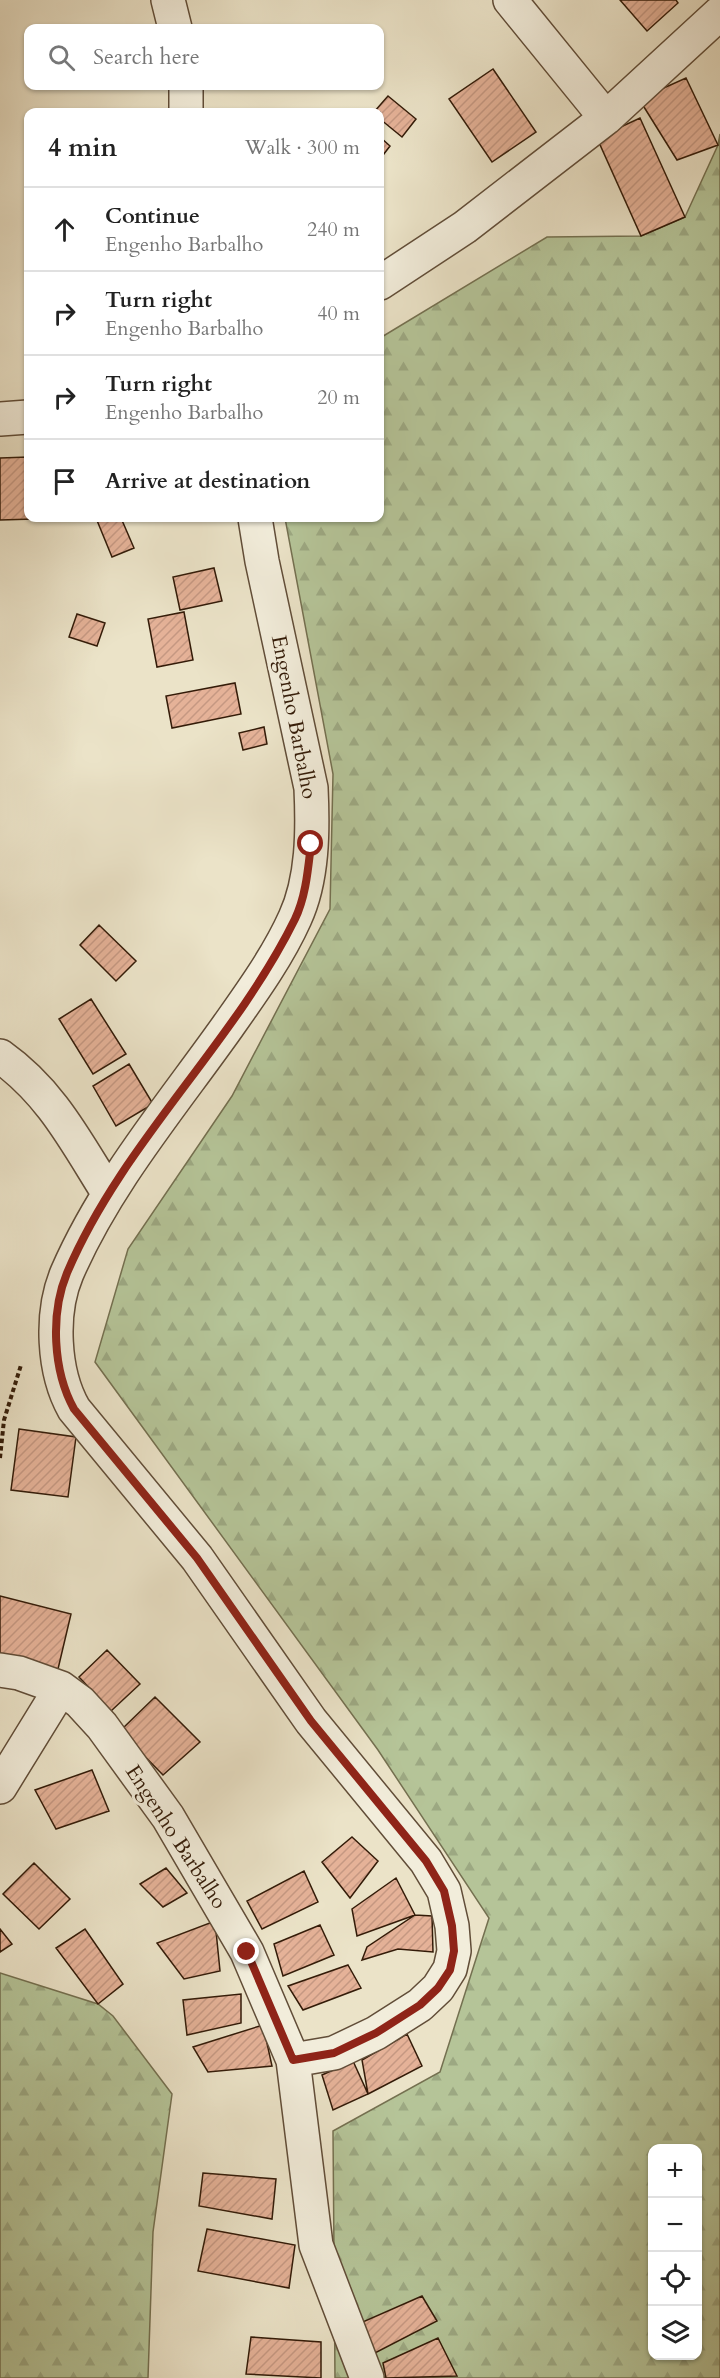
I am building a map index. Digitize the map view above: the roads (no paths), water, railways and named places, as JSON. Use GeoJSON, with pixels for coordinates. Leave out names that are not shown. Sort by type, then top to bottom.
{"type":"FeatureCollection","features":[{"type":"Feature","properties":{"kind":"street"},"geometry":{"type":"LineString","coordinates":[[168,0],[174,24]]}},
{"type":"Feature","properties":{"kind":"street"},"geometry":{"type":"LineString","coordinates":[[510,0],[606,118]]}},
{"type":"Feature","properties":{"kind":"street"},"geometry":{"type":"LineString","coordinates":[[384,280],[465,227],[606,118],[720,13]]}},
{"type":"Feature","properties":{"kind":"street"},"geometry":{"type":"LineString","coordinates":[[186,90],[186,108]]}},
{"type":"Feature","properties":{"kind":"street"},"geometry":{"type":"LineString","coordinates":[[0,419],[24,417]]}},
{"type":"Feature","properties":{"kind":"street","name":"Engenho Barbalho"},"geometry":{"type":"LineString","coordinates":[[256,522],[311,788],[313,817],[305,886],[296,917],[256,987],[109,1194],[66,1275],[59,1310],[56,1356],[65,1393],[74,1409],[197,1558],[311,1721],[426,1861],[444,1891],[454,1951],[450,1970],[438,1988],[420,2005],[376,2033],[334,2053],[293,2060]]}},
{"type":"Feature","properties":{"kind":"street"},"geometry":{"type":"LineString","coordinates":[[0,1056],[17,1068],[51,1102],[109,1194]]}},
{"type":"Feature","properties":{"kind":"street","name":"Engenho Barbalho"},"geometry":{"type":"LineString","coordinates":[[0,1670],[19,1673],[61,1688],[80,1702],[102,1726],[168,1817],[247,1952],[293,2060],[316,2245],[366,2378]]}},
{"type":"Feature","properties":{"kind":"street"},"geometry":{"type":"LineString","coordinates":[[0,1787],[61,1688]]}}]}
